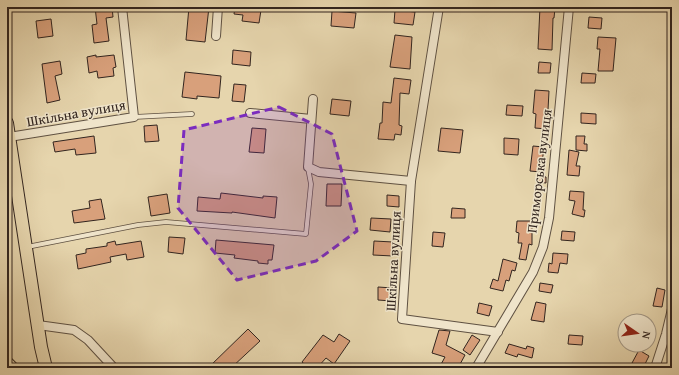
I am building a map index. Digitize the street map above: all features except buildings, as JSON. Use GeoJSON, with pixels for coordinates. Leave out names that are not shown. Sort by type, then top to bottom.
{"type":"FeatureCollection","features":[{"type":"Feature","properties":{"kind":"main road"},"geometry":{"type":"LineString","coordinates":[[7,123],[41,347],[46,368]]}},
{"type":"Feature","properties":{"kind":"main road"},"geometry":{"type":"LineString","coordinates":[[37,368],[41,347]]}},
{"type":"Feature","properties":{"kind":"main road"},"geometry":{"type":"LineString","coordinates":[[7,363],[12,368]]}},
{"type":"Feature","properties":{"kind":"street","name":"Шкільна вулиця"},"geometry":{"type":"LineString","coordinates":[[9,137],[134,117],[122,7]]}},
{"type":"Feature","properties":{"kind":"street"},"geometry":{"type":"LineString","coordinates":[[216,36],[218,7]]}},
{"type":"Feature","properties":{"kind":"street","name":"Шкільна вулиця"},"geometry":{"type":"LineString","coordinates":[[439,7],[411,181],[402,319],[498,332]]}},
{"type":"Feature","properties":{"kind":"street","name":"Приморська вулиця"},"geometry":{"type":"LineString","coordinates":[[476,368],[538,260],[549,218],[569,7]]}},
{"type":"Feature","properties":{"kind":"street"},"geometry":{"type":"LineString","coordinates":[[313,98],[308,167],[319,172],[411,181]]}},
{"type":"Feature","properties":{"kind":"street"},"geometry":{"type":"LineString","coordinates":[[250,113],[311,119]]}},
{"type":"Feature","properties":{"kind":"street"},"geometry":{"type":"LineString","coordinates":[[655,368],[672,309]]}},
{"type":"Feature","properties":{"kind":"street"},"geometry":{"type":"LineString","coordinates":[[38,325],[74,330],[88,340],[114,368]]}},
{"type":"Feature","properties":{"kind":"lane"},"geometry":{"type":"LineString","coordinates":[[134,117],[192,114]]}},
{"type":"Feature","properties":{"kind":"lane"},"geometry":{"type":"LineString","coordinates":[[26,248],[138,225],[166,222],[306,234],[311,184],[308,167]]}},
{"type":"Feature","properties":{"kind":"highlighted area"},"geometry":{"type":"Polygon","coordinates":[[[279,107],[332,134],[357,231],[316,261],[237,280],[178,208],[184,130],[279,107]]]}}]}
